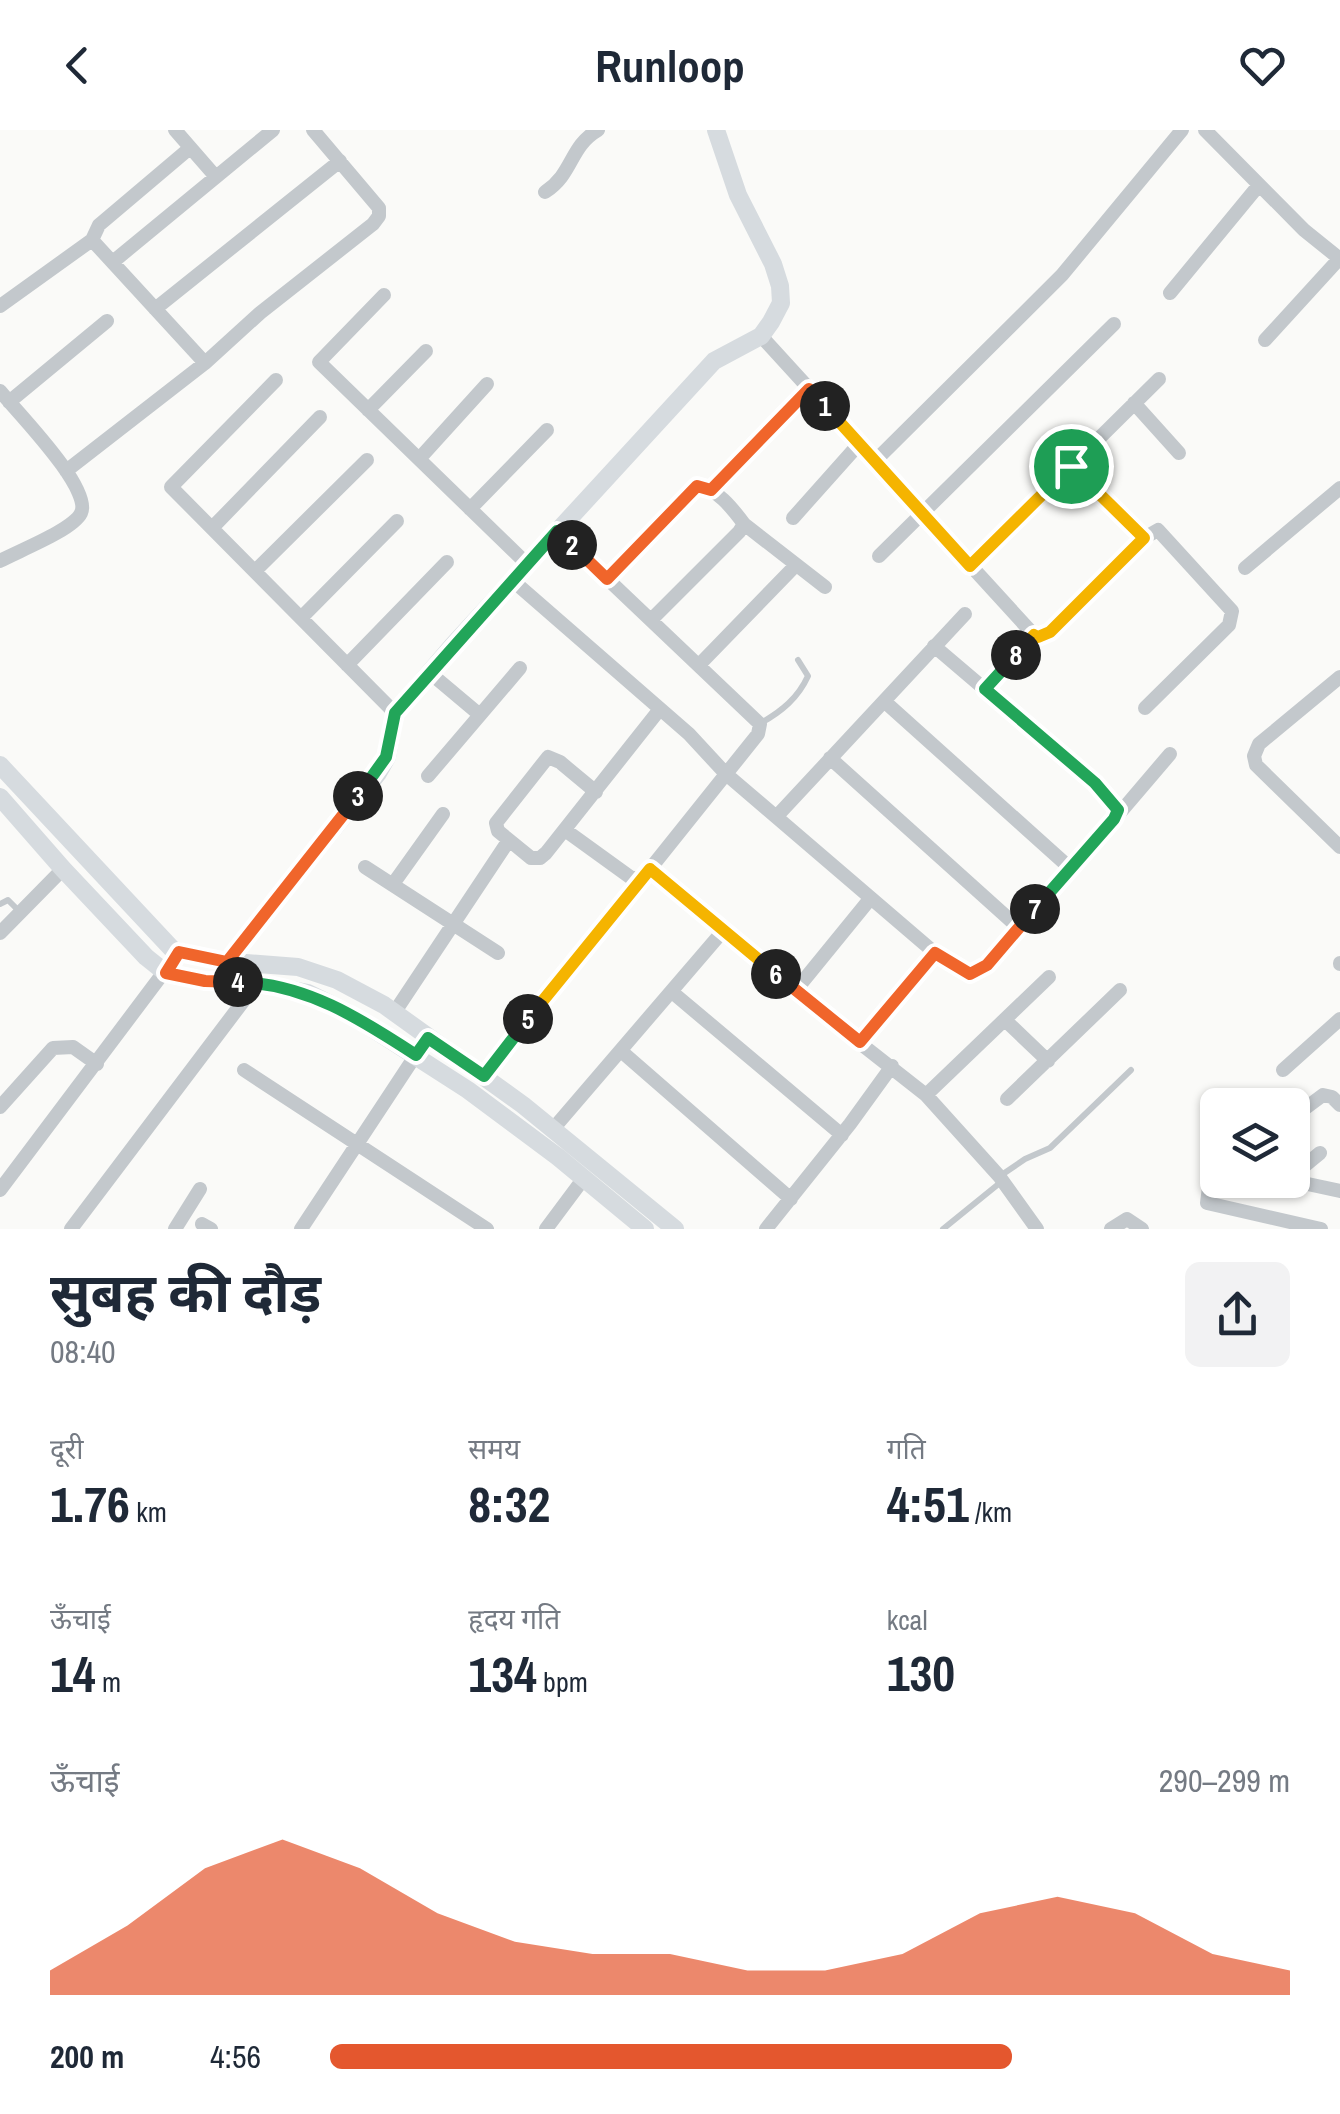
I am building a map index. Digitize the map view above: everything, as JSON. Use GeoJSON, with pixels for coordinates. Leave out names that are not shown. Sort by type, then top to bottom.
{"type":"FeatureCollection","features":[{"type":"Feature","properties":{"kind":"street"},"geometry":{"type":"LineString","coordinates":[[175,130],[216,177]]}},
{"type":"Feature","properties":{"kind":"street"},"geometry":{"type":"LineString","coordinates":[[114,261],[274,130]]}},
{"type":"Feature","properties":{"kind":"street"},"geometry":{"type":"LineString","coordinates":[[66,471],[361,235],[378,216],[379,208],[313,130]]}},
{"type":"Feature","properties":{"kind":"street"},"geometry":{"type":"LineString","coordinates":[[545,192],[563,180],[580,146],[598,130]]}},
{"type":"Feature","properties":{"kind":"street"},"geometry":{"type":"LineString","coordinates":[[227,962],[378,773],[386,757],[395,713],[511,580],[714,362],[761,336],[781,303],[773,264],[738,196],[716,130]]}},
{"type":"Feature","properties":{"kind":"street"},"geometry":{"type":"LineString","coordinates":[[875,461],[1062,274],[1182,130]]}},
{"type":"Feature","properties":{"kind":"street"},"geometry":{"type":"LineString","coordinates":[[1205,130],[1304,230],[1340,259],[1266,340]]}},
{"type":"Feature","properties":{"kind":"street"},"geometry":{"type":"LineString","coordinates":[[0,306],[92,240],[99,225],[190,148]]}},
{"type":"Feature","properties":{"kind":"street"},"geometry":{"type":"LineString","coordinates":[[156,309],[340,161]]}},
{"type":"Feature","properties":{"kind":"street"},"geometry":{"type":"LineString","coordinates":[[1170,294],[1259,185]]}},
{"type":"Feature","properties":{"kind":"street"},"geometry":{"type":"LineString","coordinates":[[92,240],[204,363]]}},
{"type":"Feature","properties":{"kind":"street"},"geometry":{"type":"LineString","coordinates":[[384,295],[320,362],[527,564]]}},
{"type":"Feature","properties":{"kind":"street"},"geometry":{"type":"LineString","coordinates":[[0,561],[78,518],[84,502],[66,471],[4,396],[107,321]]}},
{"type":"Feature","properties":{"kind":"street"},"geometry":{"type":"LineString","coordinates":[[879,556],[1114,324]]}},
{"type":"Feature","properties":{"kind":"street"},"geometry":{"type":"LineString","coordinates":[[761,336],[1038,637],[1050,632],[1144,538],[1153,531],[1162,532],[1232,611],[1229,625],[1145,708]]}},
{"type":"Feature","properties":{"kind":"street"},"geometry":{"type":"LineString","coordinates":[[368,410],[426,351]]}},
{"type":"Feature","properties":{"kind":"street"},"geometry":{"type":"LineString","coordinates":[[970,566],[1159,378]]}},
{"type":"Feature","properties":{"kind":"street"},"geometry":{"type":"LineString","coordinates":[[276,380],[171,488],[395,713]]}},
{"type":"Feature","properties":{"kind":"street"},"geometry":{"type":"LineString","coordinates":[[419,460],[487,384]]}},
{"type":"Feature","properties":{"kind":"street"},"geometry":{"type":"LineString","coordinates":[[711,490],[809,389]]}},
{"type":"Feature","properties":{"kind":"street"},"geometry":{"type":"LineString","coordinates":[[1134,403],[1179,452]]}},
{"type":"Feature","properties":{"kind":"street"},"geometry":{"type":"LineString","coordinates":[[212,528],[320,417]]}},
{"type":"Feature","properties":{"kind":"street"},"geometry":{"type":"LineString","coordinates":[[470,509],[547,430]]}},
{"type":"Feature","properties":{"kind":"street"},"geometry":{"type":"LineString","coordinates":[[793,518],[859,444]]}},
{"type":"Feature","properties":{"kind":"street"},"geometry":{"type":"LineString","coordinates":[[255,571],[367,460]]}},
{"type":"Feature","properties":{"kind":"street"},"geometry":{"type":"LineString","coordinates":[[1071,466],[1144,538]]}},
{"type":"Feature","properties":{"kind":"street"},"geometry":{"type":"LineString","coordinates":[[607,579],[697,486],[711,490],[744,524],[824,587]]}},
{"type":"Feature","properties":{"kind":"street"},"geometry":{"type":"LineString","coordinates":[[1245,568],[1340,488]]}},
{"type":"Feature","properties":{"kind":"street"},"geometry":{"type":"LineString","coordinates":[[301,618],[397,521]]}},
{"type":"Feature","properties":{"kind":"street"},"geometry":{"type":"LineString","coordinates":[[651,620],[744,524]]}},
{"type":"Feature","properties":{"kind":"street"},"geometry":{"type":"LineString","coordinates":[[484,1076],[758,734],[760,724],[557,531]]}},
{"type":"Feature","properties":{"kind":"street"},"geometry":{"type":"LineString","coordinates":[[348,664],[447,562]]}},
{"type":"Feature","properties":{"kind":"street"},"geometry":{"type":"LineString","coordinates":[[699,666],[796,564]]}},
{"type":"Feature","properties":{"kind":"street"},"geometry":{"type":"LineString","coordinates":[[511,580],[689,734],[726,774],[870,899],[935,953],[970,974],[987,965],[1170,754]]}},
{"type":"Feature","properties":{"kind":"street"},"geometry":{"type":"LineString","coordinates":[[777,816],[965,614]]}},
{"type":"Feature","properties":{"kind":"street"},"geometry":{"type":"LineString","coordinates":[[985,689],[1034,635]]}},
{"type":"Feature","properties":{"kind":"street"},"geometry":{"type":"LineString","coordinates":[[934,646],[1095,783],[1116,805],[1118,814]]}},
{"type":"Feature","properties":{"kind":"street"},"geometry":{"type":"LineString","coordinates":[[428,776],[520,668]]}},
{"type":"Feature","properties":{"kind":"street"},"geometry":{"type":"LineString","coordinates":[[430,672],[480,714]]}},
{"type":"Feature","properties":{"kind":"street"},"geometry":{"type":"LineString","coordinates":[[1340,677],[1259,744],[1254,756],[1256,765],[1340,847]]}},
{"type":"Feature","properties":{"kind":"street"},"geometry":{"type":"LineString","coordinates":[[884,701],[1070,868]]}},
{"type":"Feature","properties":{"kind":"street"},"geometry":{"type":"LineString","coordinates":[[596,792],[554,759],[545,758],[496,823],[498,831],[535,859],[546,853],[596,792],[660,709]]}},
{"type":"Feature","properties":{"kind":"street"},"geometry":{"type":"LineString","coordinates":[[830,758],[1018,928]]}},
{"type":"Feature","properties":{"kind":"street"},"geometry":{"type":"LineString","coordinates":[[0,765],[173,950],[227,962],[298,967],[337,980],[394,1013],[484,1076],[676,1229]]}},
{"type":"Feature","properties":{"kind":"street"},"geometry":{"type":"LineString","coordinates":[[0,797],[63,869],[166,973],[308,994],[345,1011],[468,1090],[645,1229]]}},
{"type":"Feature","properties":{"kind":"street"},"geometry":{"type":"LineString","coordinates":[[394,884],[442,814]]}},
{"type":"Feature","properties":{"kind":"street"},"geometry":{"type":"LineString","coordinates":[[565,830],[630,878],[646,875],[892,1066],[926,1095],[1001,1179],[1037,1229]]}},
{"type":"Feature","properties":{"kind":"street"},"geometry":{"type":"LineString","coordinates":[[394,1013],[509,840]]}},
{"type":"Feature","properties":{"kind":"street"},"geometry":{"type":"LineString","coordinates":[[365,867],[498,953]]}},
{"type":"Feature","properties":{"kind":"street"},"geometry":{"type":"LineString","coordinates":[[0,933],[63,869]]}},
{"type":"Feature","properties":{"kind":"street"},"geometry":{"type":"LineString","coordinates":[[795,991],[870,899]]}},
{"type":"Feature","properties":{"kind":"street"},"geometry":{"type":"LineString","coordinates":[[554,1129],[723,931]]}},
{"type":"Feature","properties":{"kind":"street"},"geometry":{"type":"LineString","coordinates":[[0,1190],[179,952]]}},
{"type":"Feature","properties":{"kind":"street"},"geometry":{"type":"LineString","coordinates":[[860,1042],[935,953]]}},
{"type":"Feature","properties":{"kind":"street"},"geometry":{"type":"LineString","coordinates":[[926,1095],[1049,977]]}},
{"type":"Feature","properties":{"kind":"street"},"geometry":{"type":"LineString","coordinates":[[71,1229],[257,984]]}},
{"type":"Feature","properties":{"kind":"street"},"geometry":{"type":"LineString","coordinates":[[1007,1099],[1120,990]]}},
{"type":"Feature","properties":{"kind":"street"},"geometry":{"type":"LineString","coordinates":[[672,992],[842,1135]]}},
{"type":"Feature","properties":{"kind":"street"},"geometry":{"type":"LineString","coordinates":[[1283,1070],[1340,1019]]}},
{"type":"Feature","properties":{"kind":"street"},"geometry":{"type":"LineString","coordinates":[[1006,1020],[1048,1060]]}},
{"type":"Feature","properties":{"kind":"street"},"geometry":{"type":"LineString","coordinates":[[300,1229],[428,1038]]}},
{"type":"Feature","properties":{"kind":"street"},"geometry":{"type":"LineString","coordinates":[[0,1107],[52,1048],[74,1047],[97,1064]]}},
{"type":"Feature","properties":{"kind":"street"},"geometry":{"type":"LineString","coordinates":[[621,1052],[791,1199]]}},
{"type":"Feature","properties":{"kind":"street"},"geometry":{"type":"LineString","coordinates":[[766,1229],[892,1066]]}},
{"type":"Feature","properties":{"kind":"street"},"geometry":{"type":"LineString","coordinates":[[244,1070],[488,1229]]}},
{"type":"Feature","properties":{"kind":"street"},"geometry":{"type":"LineString","coordinates":[[1310,1104],[1324,1094],[1340,1104]]}},
{"type":"Feature","properties":{"kind":"street"},"geometry":{"type":"LineString","coordinates":[[1310,1162],[1320,1153]]}},
{"type":"Feature","properties":{"kind":"street"},"geometry":{"type":"LineString","coordinates":[[546,1229],[584,1178]]}},
{"type":"Feature","properties":{"kind":"street"},"geometry":{"type":"LineString","coordinates":[[1310,1183],[1340,1191]]}},
{"type":"Feature","properties":{"kind":"street"},"geometry":{"type":"LineString","coordinates":[[175,1229],[200,1189]]}},
{"type":"Feature","properties":{"kind":"street"},"geometry":{"type":"LineString","coordinates":[[1208,1198],[1207,1203],[1321,1229]]}},
{"type":"Feature","properties":{"kind":"street"},"geometry":{"type":"LineString","coordinates":[[1110,1229],[1127,1219],[1142,1229]]}},
{"type":"Feature","properties":{"kind":"lane"},"geometry":{"type":"LineString","coordinates":[[760,724],[786,707],[804,684],[808,676],[798,660]]}},
{"type":"Feature","properties":{"kind":"lane"},"geometry":{"type":"LineString","coordinates":[[0,904],[12,901],[21,913]]}},
{"type":"Feature","properties":{"kind":"lane"},"geometry":{"type":"LineString","coordinates":[[943,1229],[1025,1158],[1050,1148],[1131,1070]]}},
{"type":"Feature","properties":{"kind":"route"},"geometry":{"type":"LineString","coordinates":[[809,389],[970,566],[1071,466],[1144,538],[1050,632],[1034,635],[985,689],[1095,783],[1116,805],[1118,814],[987,965],[970,974],[935,953],[860,1042],[650,869],[484,1076],[428,1038],[416,1055],[345,1011],[308,994],[252,982],[205,981],[166,973],[179,952],[227,962],[378,773],[386,757],[395,713],[557,531],[607,579],[697,486],[711,490],[809,389]]}}]}
